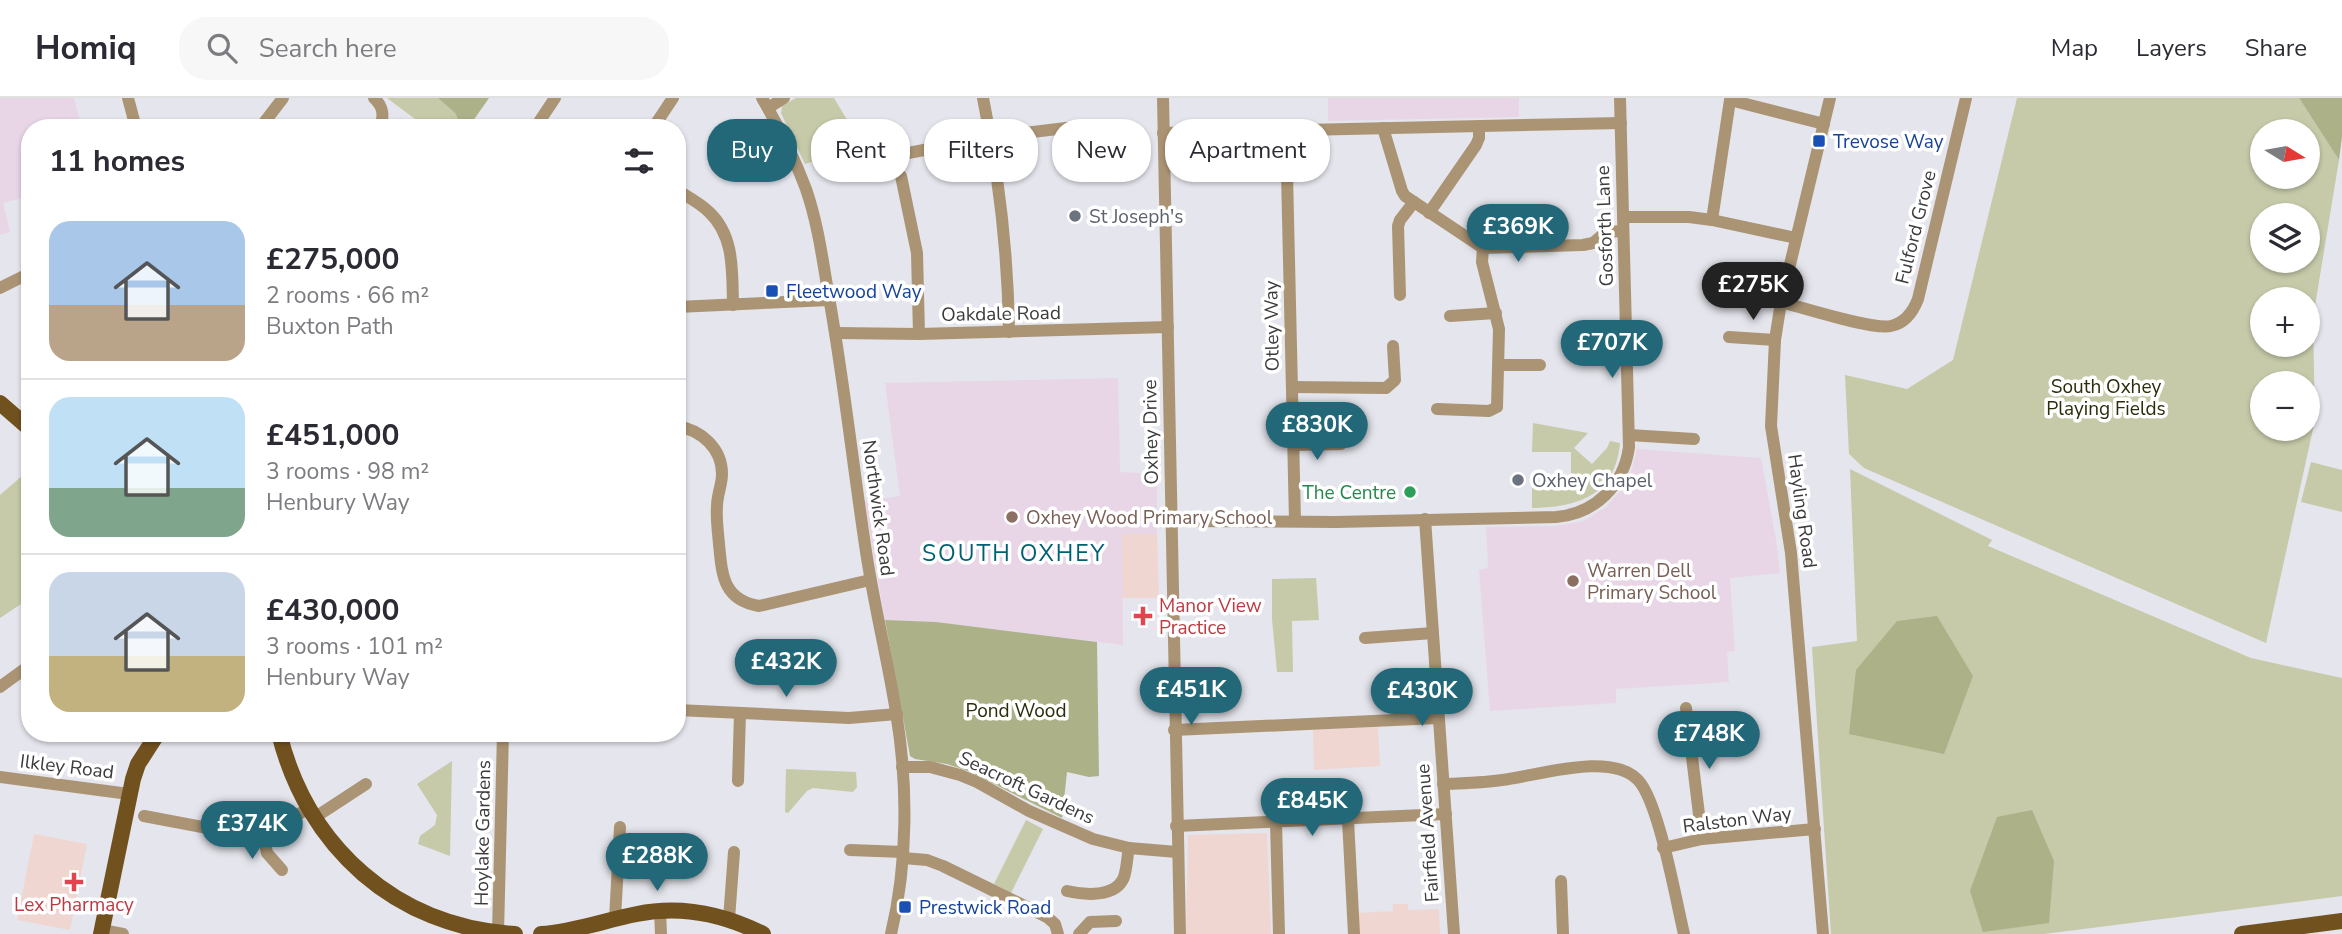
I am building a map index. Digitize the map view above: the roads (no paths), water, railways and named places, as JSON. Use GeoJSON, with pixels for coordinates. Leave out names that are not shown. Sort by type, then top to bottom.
{"type":"FeatureCollection","features":[{"type":"Feature","properties":{"kind":"main road"},"geometry":{"type":"LineString","coordinates":[[0,404],[21,422]]}},
{"type":"Feature","properties":{"kind":"main road"},"geometry":{"type":"LineString","coordinates":[[102,932],[129,794],[138,764],[152,742]]}},
{"type":"Feature","properties":{"kind":"main road"},"geometry":{"type":"LineString","coordinates":[[281,742],[288,767],[311,814],[359,871],[397,898],[445,920],[462,926],[507,933]]}},
{"type":"Feature","properties":{"kind":"main road"},"geometry":{"type":"LineString","coordinates":[[541,934],[581,929],[615,919],[660,911],[701,912],[729,919],[763,934]]}},
{"type":"Feature","properties":{"kind":"main road"},"geometry":{"type":"LineString","coordinates":[[2242,934],[2342,920]]}},
{"type":"Feature","properties":{"kind":"street"},"geometry":{"type":"LineString","coordinates":[[128,98],[134,119]]}},
{"type":"Feature","properties":{"kind":"street"},"geometry":{"type":"LineString","coordinates":[[267,119],[283,98]]}},
{"type":"Feature","properties":{"kind":"street"},"geometry":{"type":"LineString","coordinates":[[374,98],[383,119]]}},
{"type":"Feature","properties":{"kind":"street"},"geometry":{"type":"LineString","coordinates":[[541,119],[555,98]]}},
{"type":"Feature","properties":{"kind":"street"},"geometry":{"type":"LineString","coordinates":[[659,119],[673,98]]}},
{"type":"Feature","properties":{"kind":"street"},"geometry":{"type":"LineString","coordinates":[[765,103],[784,98]]}},
{"type":"Feature","properties":{"kind":"street"},"geometry":{"type":"LineString","coordinates":[[983,98],[987,119]]}},
{"type":"Feature","properties":{"kind":"street","name":"Oxhey Drive"},"geometry":{"type":"LineString","coordinates":[[1163,98],[1180,934]]}},
{"type":"Feature","properties":{"kind":"street","name":"Gosforth Lane"},"geometry":{"type":"LineString","coordinates":[[1172,521],[1295,522],[1556,517],[1582,511],[1603,498],[1620,476],[1628,455],[1629,436],[1620,98]]}},
{"type":"Feature","properties":{"kind":"street","name":"Hayling Road"},"geometry":{"type":"LineString","coordinates":[[1823,934],[1791,553],[1771,426],[1775,340],[1796,238],[1830,98]]}},
{"type":"Feature","properties":{"kind":"street","name":"Fulford Grove"},"geometry":{"type":"LineString","coordinates":[[1782,302],[1880,326],[1898,324],[1908,317],[1918,299],[1966,98]]}},
{"type":"Feature","properties":{"kind":"street"},"geometry":{"type":"LineString","coordinates":[[1712,220],[1730,99],[1824,124]]}},
{"type":"Feature","properties":{"kind":"street","name":"Northwick Road"},"geometry":{"type":"LineString","coordinates":[[765,103],[785,139],[812,208],[824,260],[870,579],[897,714],[904,826],[901,884],[891,934]]}},
{"type":"Feature","properties":{"kind":"street"},"geometry":{"type":"LineString","coordinates":[[1330,129],[1621,123]]}},
{"type":"Feature","properties":{"kind":"street"},"geometry":{"type":"LineString","coordinates":[[1429,213],[1476,145],[1479,126]]}},
{"type":"Feature","properties":{"kind":"street"},"geometry":{"type":"LineString","coordinates":[[1383,128],[1402,191],[1429,213],[1483,248],[1583,245],[1593,243],[1608,232],[1623,232]]}},
{"type":"Feature","properties":{"kind":"street"},"geometry":{"type":"LineString","coordinates":[[902,182],[917,253],[919,334]]}},
{"type":"Feature","properties":{"kind":"street"},"geometry":{"type":"LineString","coordinates":[[997,182],[1006,244],[1009,332]]}},
{"type":"Feature","properties":{"kind":"street","name":"Otley Way"},"geometry":{"type":"LineString","coordinates":[[1287,182],[1295,522]]}},
{"type":"Feature","properties":{"kind":"street"},"geometry":{"type":"LineString","coordinates":[[686,196],[709,212],[727,239],[732,261],[733,305]]}},
{"type":"Feature","properties":{"kind":"street"},"geometry":{"type":"LineString","coordinates":[[1400,295],[1398,226],[1414,202]]}},
{"type":"Feature","properties":{"kind":"street"},"geometry":{"type":"LineString","coordinates":[[1623,217],[1689,217],[1796,238]]}},
{"type":"Feature","properties":{"kind":"street"},"geometry":{"type":"LineString","coordinates":[[1437,410],[1489,411],[1495,409],[1498,401],[1499,329],[1482,262],[1483,248]]}},
{"type":"Feature","properties":{"kind":"street"},"geometry":{"type":"LineString","coordinates":[[0,288],[21,278]]}},
{"type":"Feature","properties":{"kind":"street"},"geometry":{"type":"LineString","coordinates":[[686,307],[829,300]]}},
{"type":"Feature","properties":{"kind":"street"},"geometry":{"type":"LineString","coordinates":[[1450,316],[1496,313]]}},
{"type":"Feature","properties":{"kind":"street","name":"Oakdale Road"},"geometry":{"type":"LineString","coordinates":[[836,333],[919,334],[1168,327]]}},
{"type":"Feature","properties":{"kind":"street"},"geometry":{"type":"LineString","coordinates":[[1729,337],[1775,340]]}},
{"type":"Feature","properties":{"kind":"street"},"geometry":{"type":"LineString","coordinates":[[1292,387],[1386,388],[1395,380],[1394,346]]}},
{"type":"Feature","properties":{"kind":"street"},"geometry":{"type":"LineString","coordinates":[[1499,365],[1540,365]]}},
{"type":"Feature","properties":{"kind":"street"},"geometry":{"type":"LineString","coordinates":[[1316,418],[1317,445]]}},
{"type":"Feature","properties":{"kind":"street"},"geometry":{"type":"LineString","coordinates":[[686,428],[702,436],[713,447],[720,461],[722,473],[716,514],[724,581],[733,595],[752,605],[769,605],[870,579]]}},
{"type":"Feature","properties":{"kind":"street"},"geometry":{"type":"LineString","coordinates":[[1629,436],[1694,439]]}},
{"type":"Feature","properties":{"kind":"street"},"geometry":{"type":"LineString","coordinates":[[1293,445],[1341,444]]}},
{"type":"Feature","properties":{"kind":"street","name":"Fairfield Avenue"},"geometry":{"type":"LineString","coordinates":[[1425,519],[1454,934]]}},
{"type":"Feature","properties":{"kind":"street"},"geometry":{"type":"LineString","coordinates":[[1365,638],[1433,633]]}},
{"type":"Feature","properties":{"kind":"street"},"geometry":{"type":"LineString","coordinates":[[0,687],[21,672]]}},
{"type":"Feature","properties":{"kind":"street"},"geometry":{"type":"LineString","coordinates":[[1686,708],[1702,839]]}},
{"type":"Feature","properties":{"kind":"street"},"geometry":{"type":"LineString","coordinates":[[686,710],[849,718],[897,714]]}},
{"type":"Feature","properties":{"kind":"street"},"geometry":{"type":"LineString","coordinates":[[738,781],[740,713]]}},
{"type":"Feature","properties":{"kind":"street"},"geometry":{"type":"LineString","coordinates":[[1174,730],[1438,718]]}},
{"type":"Feature","properties":{"kind":"street","name":"Hoylake Gardens"},"geometry":{"type":"LineString","coordinates":[[503,742],[507,933]]}},
{"type":"Feature","properties":{"kind":"street"},"geometry":{"type":"LineString","coordinates":[[1443,784],[1501,780],[1592,766],[1625,770],[1639,780],[1651,802],[1684,934]]}},
{"type":"Feature","properties":{"kind":"street","name":"Seacroft Gardens"},"geometry":{"type":"LineString","coordinates":[[902,767],[930,767],[960,775],[1080,834],[1129,848],[1177,852]]}},
{"type":"Feature","properties":{"kind":"street","name":"Ilkley Road"},"geometry":{"type":"LineString","coordinates":[[0,777],[129,794]]}},
{"type":"Feature","properties":{"kind":"street"},"geometry":{"type":"LineString","coordinates":[[144,816],[234,833],[263,833],[311,814],[366,784]]}},
{"type":"Feature","properties":{"kind":"street"},"geometry":{"type":"LineString","coordinates":[[1176,826],[1446,814]]}},
{"type":"Feature","properties":{"kind":"street"},"geometry":{"type":"LineString","coordinates":[[1348,820],[1354,934]]}},
{"type":"Feature","properties":{"kind":"street"},"geometry":{"type":"LineString","coordinates":[[1276,823],[1279,934]]}},
{"type":"Feature","properties":{"kind":"street"},"geometry":{"type":"LineString","coordinates":[[615,919],[620,827]]}},
{"type":"Feature","properties":{"kind":"street","name":"Ralston Way"},"geometry":{"type":"LineString","coordinates":[[1663,848],[1702,839],[1815,829]]}},
{"type":"Feature","properties":{"kind":"street"},"geometry":{"type":"LineString","coordinates":[[263,833],[267,853],[282,870]]}},
{"type":"Feature","properties":{"kind":"street"},"geometry":{"type":"LineString","coordinates":[[1067,891],[1084,895],[1098,894],[1118,885],[1124,878],[1129,848]]}},
{"type":"Feature","properties":{"kind":"street"},"geometry":{"type":"LineString","coordinates":[[850,850],[903,855],[943,866],[1047,917],[1055,924],[1058,934]]}},
{"type":"Feature","properties":{"kind":"street"},"geometry":{"type":"LineString","coordinates":[[729,919],[733,852]]}},
{"type":"Feature","properties":{"kind":"street"},"geometry":{"type":"LineString","coordinates":[[1561,881],[1563,934]]}},
{"type":"Feature","properties":{"kind":"street"},"geometry":{"type":"LineString","coordinates":[[660,911],[662,934]]}},
{"type":"Feature","properties":{"kind":"street"},"geometry":{"type":"LineString","coordinates":[[1079,934],[1090,922],[1116,921]]}},
{"type":"Feature","properties":{"kind":"street"},"geometry":{"type":"LineString","coordinates":[[102,932],[123,934]]}},
{"type":"Feature","properties":{"kind":"place","name":"Trevose Way"},"geometry":{"type":"Point","coordinates":[1819,141]}},
{"type":"Feature","properties":{"kind":"place","name":"St Joseph's"},"geometry":{"type":"Point","coordinates":[1075,216]}},
{"type":"Feature","properties":{"kind":"place","name":"Fleetwood Way"},"geometry":{"type":"Point","coordinates":[772,291]}},
{"type":"Feature","properties":{"kind":"place","name":"Oxhey Chapel"},"geometry":{"type":"Point","coordinates":[1518,480]}},
{"type":"Feature","properties":{"kind":"place","name":"The Centre"},"geometry":{"type":"Point","coordinates":[1410,492]}},
{"type":"Feature","properties":{"kind":"place","name":"Oxhey Wood Primary School"},"geometry":{"type":"Point","coordinates":[1012,517]}},
{"type":"Feature","properties":{"kind":"place","name":"Warren Dell Primary School"},"geometry":{"type":"Point","coordinates":[1573,581]}},
{"type":"Feature","properties":{"kind":"place","name":"Manor View Practice"},"geometry":{"type":"Point","coordinates":[1143,616]}},
{"type":"Feature","properties":{"kind":"place","name":"Lex Pharmacy"},"geometry":{"type":"Point","coordinates":[74,882]}},
{"type":"Feature","properties":{"kind":"place","name":"Prestwick Road"},"geometry":{"type":"Point","coordinates":[905,907]}},
{"type":"Feature","properties":{"kind":"district","name":"SOUTH OXHEY"},"geometry":{"type":"Point","coordinates":[1014,553]}},
{"type":"Feature","properties":{"kind":"park label","name":"South Oxhey Playing Fields"},"geometry":{"type":"Point","coordinates":[2106,397]}},
{"type":"Feature","properties":{"kind":"park label","name":"Pond Wood"},"geometry":{"type":"Point","coordinates":[1016,710]}}]}
